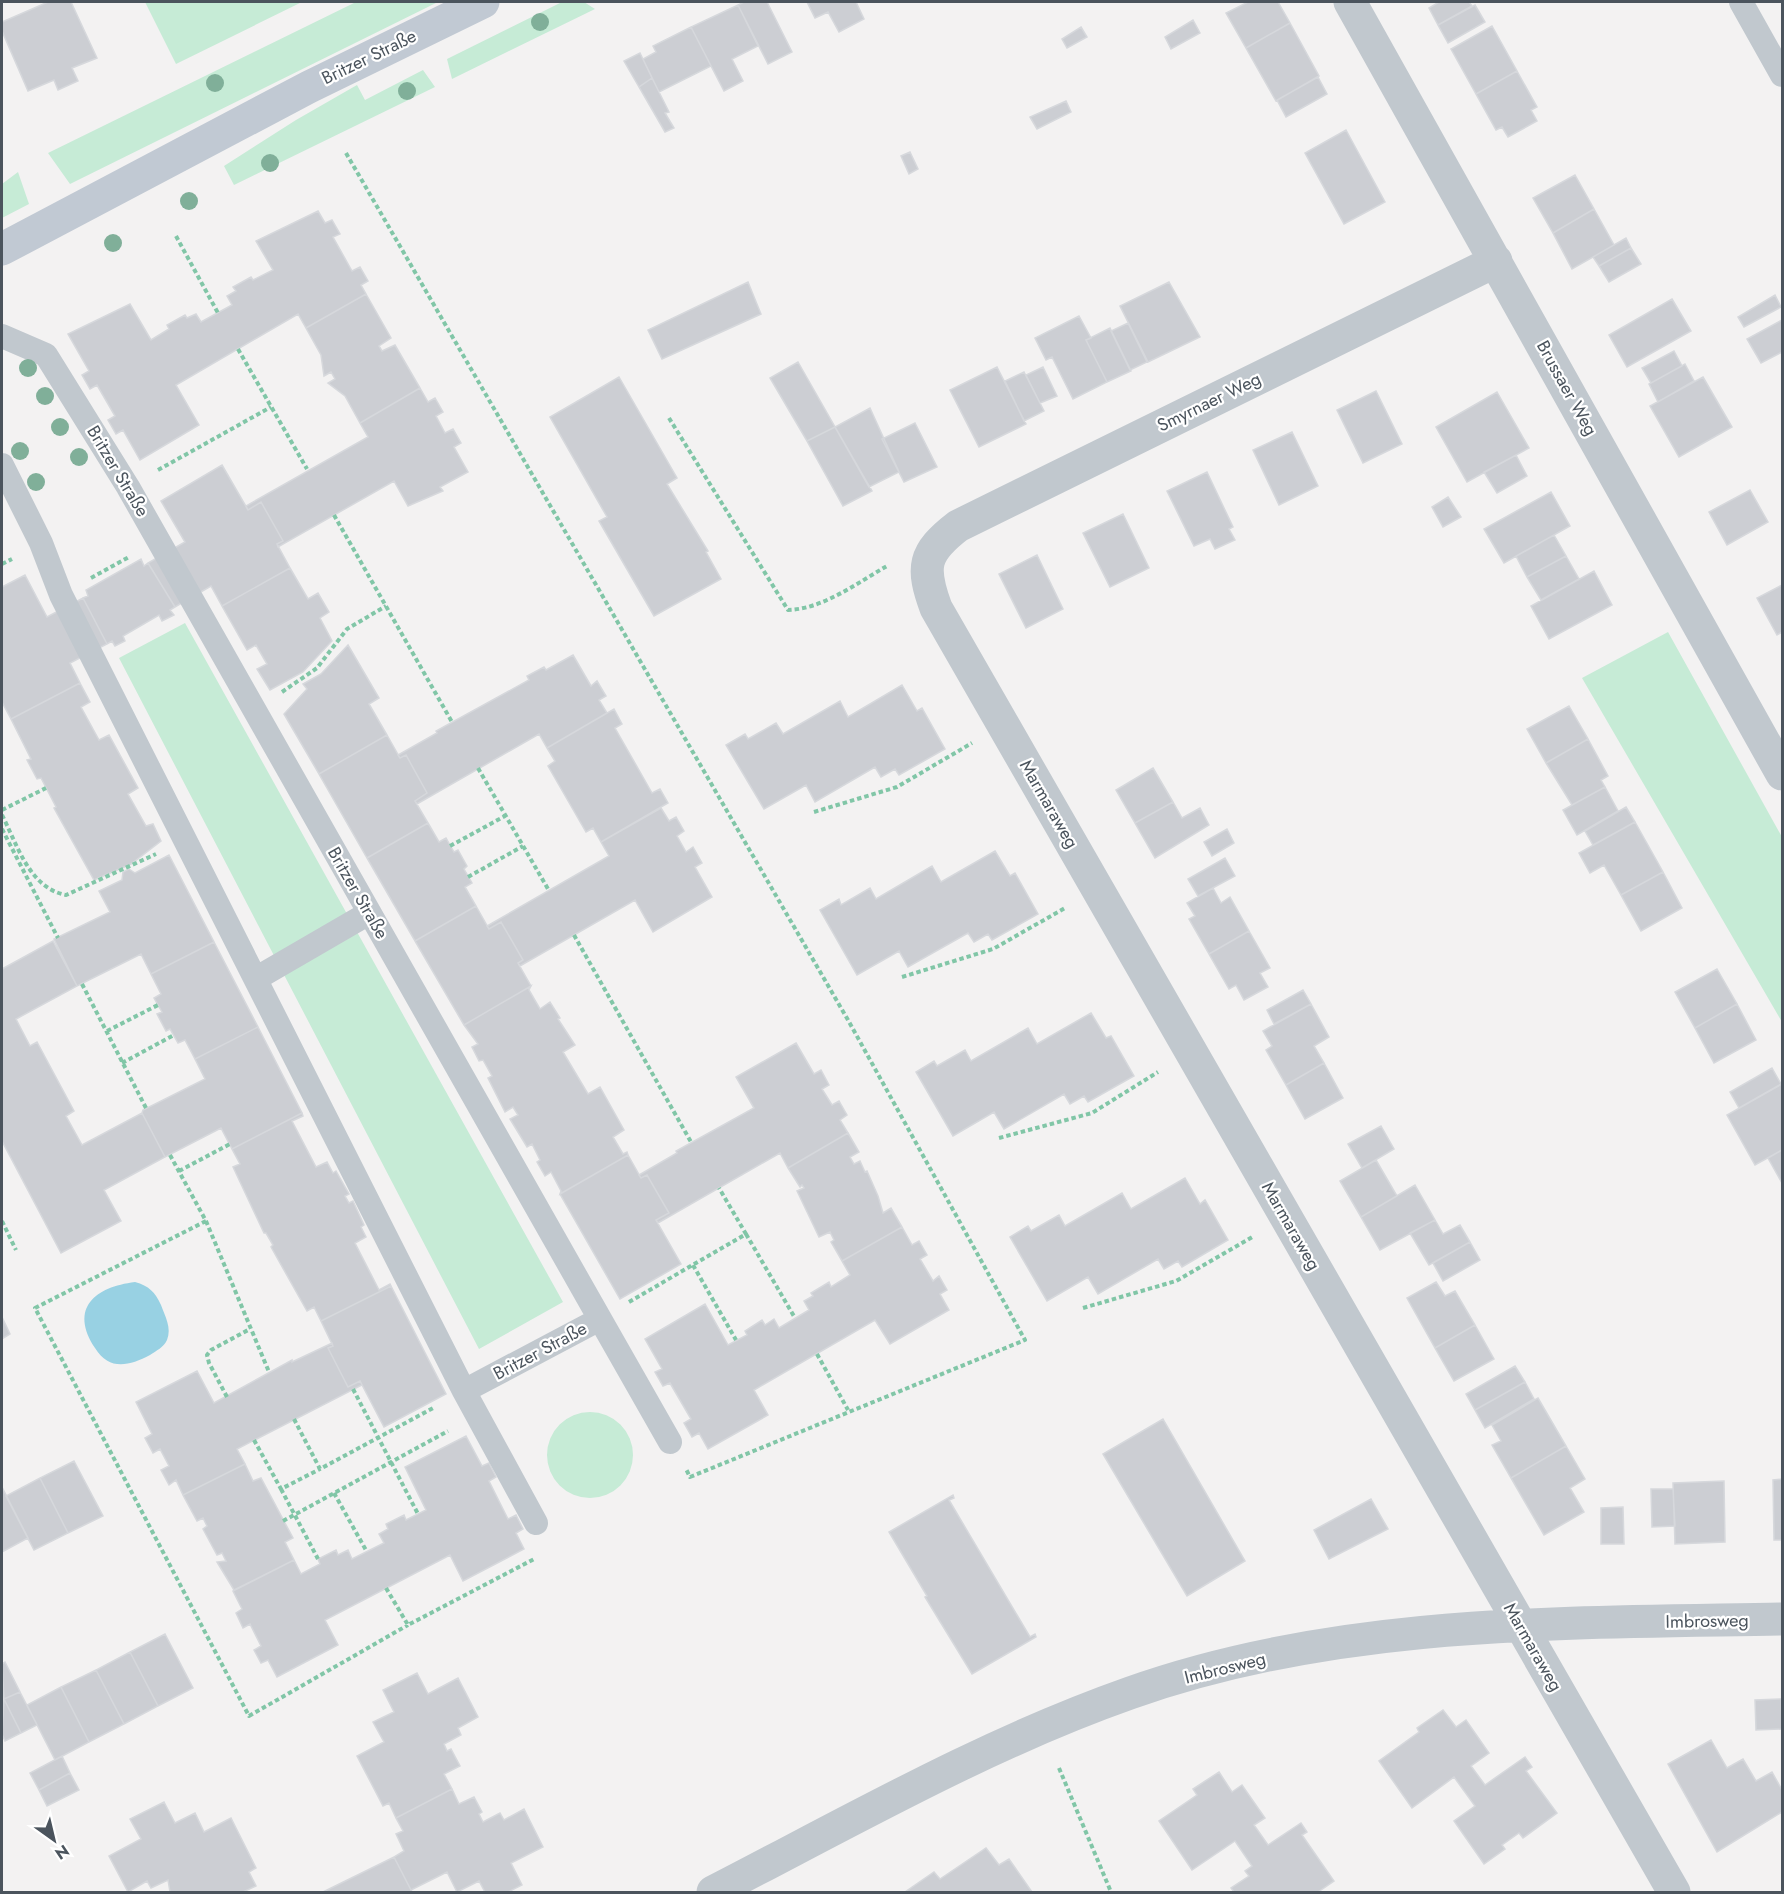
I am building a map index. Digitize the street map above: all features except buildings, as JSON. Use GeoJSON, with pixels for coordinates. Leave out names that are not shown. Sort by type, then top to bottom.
{"type":"FeatureCollection","features":[{"type":"Feature","properties":{"kind":"main road","name":"Britzer Straße"},"geometry":{"type":"LineString","coordinates":[[2,249],[309,87],[483,2]]}},
{"type":"Feature","properties":{"kind":"street","name":"Brussaer Weg"},"geometry":{"type":"LineString","coordinates":[[1350,2],[1782,774]]}},
{"type":"Feature","properties":{"kind":"street","name":"Smyrnaer Weg"},"geometry":{"type":"LineString","coordinates":[[930,554],[939,540],[958,526],[1496,261]]}},
{"type":"Feature","properties":{"kind":"street","name":"Marmaraweg"},"geometry":{"type":"LineString","coordinates":[[930,554],[925,569],[926,582],[936,608],[1674,1893]]}},
{"type":"Feature","properties":{"kind":"street","name":"Imbrosweg"},"geometry":{"type":"LineString","coordinates":[[713,1893],[955,1768],[1131,1693],[1245,1660],[1381,1637],[1520,1624],[1782,1619]]}},
{"type":"Feature","properties":{"kind":"lane"},"geometry":{"type":"LineString","coordinates":[[1741,2],[1782,75]]}},
{"type":"Feature","properties":{"kind":"lane","name":"Britzer Straße"},"geometry":{"type":"LineString","coordinates":[[2,336],[46,355],[128,487],[600,1319],[464,1391]]}},
{"type":"Feature","properties":{"kind":"lane"},"geometry":{"type":"LineString","coordinates":[[2,465],[41,543],[61,596],[257,978],[464,1391],[536,1523]]}},
{"type":"Feature","properties":{"kind":"lane"},"geometry":{"type":"LineString","coordinates":[[257,978],[369,913]]}},
{"type":"Feature","properties":{"kind":"lane"},"geometry":{"type":"LineString","coordinates":[[600,1319],[670,1442]]}},
{"type":"Feature","properties":{"kind":"path"},"geometry":{"type":"LineString","coordinates":[[346,153],[848,1020],[1025,1340],[848,1410],[690,1477],[670,1442]]}},
{"type":"Feature","properties":{"kind":"path"},"geometry":{"type":"LineString","coordinates":[[176,236],[218,313]]}},
{"type":"Feature","properties":{"kind":"path"},"geometry":{"type":"LineString","coordinates":[[238,349],[307,469]]}},
{"type":"Feature","properties":{"kind":"path"},"geometry":{"type":"LineString","coordinates":[[128,487],[271,407]]}},
{"type":"Feature","properties":{"kind":"path"},"geometry":{"type":"LineString","coordinates":[[669,418],[788,610],[801,610],[844,591],[887,566]]}},
{"type":"Feature","properties":{"kind":"path"},"geometry":{"type":"LineString","coordinates":[[334,515],[452,722]]}},
{"type":"Feature","properties":{"kind":"path"},"geometry":{"type":"LineString","coordinates":[[61,596],[159,540]]}},
{"type":"Feature","properties":{"kind":"path"},"geometry":{"type":"LineString","coordinates":[[255,711],[317,668],[347,629],[386,606]]}},
{"type":"Feature","properties":{"kind":"path"},"geometry":{"type":"LineString","coordinates":[[814,812],[897,787],[973,742]]}},
{"type":"Feature","properties":{"kind":"path"},"geometry":{"type":"LineString","coordinates":[[478,768],[548,889]]}},
{"type":"Feature","properties":{"kind":"path"},"geometry":{"type":"LineString","coordinates":[[46,788],[2,812],[30,870],[52,892],[66,895],[137,864],[185,838]]}},
{"type":"Feature","properties":{"kind":"path"},"geometry":{"type":"LineString","coordinates":[[450,846],[505,816]]}},
{"type":"Feature","properties":{"kind":"path"},"geometry":{"type":"LineString","coordinates":[[2,830],[58,938]]}},
{"type":"Feature","properties":{"kind":"path"},"geometry":{"type":"LineString","coordinates":[[468,877],[523,846]]}},
{"type":"Feature","properties":{"kind":"path"},"geometry":{"type":"LineString","coordinates":[[902,977],[993,949],[1067,907]]}},
{"type":"Feature","properties":{"kind":"path"},"geometry":{"type":"LineString","coordinates":[[574,935],[691,1142]]}},
{"type":"Feature","properties":{"kind":"path"},"geometry":{"type":"LineString","coordinates":[[82,984],[146,1108]]}},
{"type":"Feature","properties":{"kind":"path"},"geometry":{"type":"LineString","coordinates":[[107,1031],[158,1005]]}},
{"type":"Feature","properties":{"kind":"path"},"geometry":{"type":"LineString","coordinates":[[122,1063],[174,1035]]}},
{"type":"Feature","properties":{"kind":"path"},"geometry":{"type":"LineString","coordinates":[[999,1137],[1092,1113],[1160,1071]]}},
{"type":"Feature","properties":{"kind":"path"},"geometry":{"type":"LineString","coordinates":[[179,1171],[230,1144]]}},
{"type":"Feature","properties":{"kind":"path"},"geometry":{"type":"LineString","coordinates":[[170,1155],[206,1221],[269,1372]]}},
{"type":"Feature","properties":{"kind":"path"},"geometry":{"type":"LineString","coordinates":[[719,1188],[795,1318]]}},
{"type":"Feature","properties":{"kind":"path"},"geometry":{"type":"LineString","coordinates":[[2,1221],[16,1250]]}},
{"type":"Feature","properties":{"kind":"path"},"geometry":{"type":"LineString","coordinates":[[206,1221],[35,1308],[249,1716],[408,1625],[552,1550],[536,1523]]}},
{"type":"Feature","properties":{"kind":"path"},"geometry":{"type":"LineString","coordinates":[[600,1319],[746,1234]]}},
{"type":"Feature","properties":{"kind":"path"},"geometry":{"type":"LineString","coordinates":[[1083,1308],[1176,1281],[1255,1235]]}},
{"type":"Feature","properties":{"kind":"path"},"geometry":{"type":"LineString","coordinates":[[693,1265],[736,1340]]}},
{"type":"Feature","properties":{"kind":"path"},"geometry":{"type":"LineString","coordinates":[[226,1396],[207,1355],[211,1350],[250,1329]]}},
{"type":"Feature","properties":{"kind":"path"},"geometry":{"type":"LineString","coordinates":[[817,1354],[848,1410]]}},
{"type":"Feature","properties":{"kind":"path"},"geometry":{"type":"LineString","coordinates":[[353,1389],[418,1514]]}},
{"type":"Feature","properties":{"kind":"path"},"geometry":{"type":"LineString","coordinates":[[281,1489],[464,1391]]}},
{"type":"Feature","properties":{"kind":"path"},"geometry":{"type":"LineString","coordinates":[[283,1521],[477,1415]]}},
{"type":"Feature","properties":{"kind":"path"},"geometry":{"type":"LineString","coordinates":[[294,1419],[320,1469]]}},
{"type":"Feature","properties":{"kind":"path"},"geometry":{"type":"LineString","coordinates":[[254,1440],[318,1559]]}},
{"type":"Feature","properties":{"kind":"path"},"geometry":{"type":"LineString","coordinates":[[334,1493],[367,1552]]}},
{"type":"Feature","properties":{"kind":"path"},"geometry":{"type":"LineString","coordinates":[[386,1588],[408,1625]]}},
{"type":"Feature","properties":{"kind":"path"},"geometry":{"type":"LineString","coordinates":[[1059,1768],[1111,1893]]}},
{"type":"Feature","properties":{"kind":"green space"},"geometry":{"type":"Polygon","coordinates":[[[145,2],[302,2],[176,64],[145,2]]]}},
{"type":"Feature","properties":{"kind":"green space"},"geometry":{"type":"Polygon","coordinates":[[[356,2],[438,2],[70,184],[48,153],[356,2]]]}},
{"type":"Feature","properties":{"kind":"green space"},"geometry":{"type":"Polygon","coordinates":[[[562,2],[584,2],[595,9],[452,79],[447,59],[562,2]]]}},
{"type":"Feature","properties":{"kind":"green space"},"geometry":{"type":"Polygon","coordinates":[[[423,70],[435,87],[234,185],[224,166],[296,120],[357,85],[365,100],[423,70]]]}},
{"type":"Feature","properties":{"kind":"green space"},"geometry":{"type":"Polygon","coordinates":[[[18,172],[29,204],[2,218],[2,184],[18,172]]]}},
{"type":"Feature","properties":{"kind":"green space"},"geometry":{"type":"Polygon","coordinates":[[[185,623],[563,1302],[479,1349],[119,658],[185,623]]]}},
{"type":"Feature","properties":{"kind":"green space"},"geometry":{"type":"Polygon","coordinates":[[[1668,632],[1782,837],[1782,1022],[1582,678],[1668,632]]]}},
{"type":"Feature","properties":{"kind":"green space"},"geometry":{"type":"Polygon","coordinates":[[[590,1412],[607,1415],[621,1424],[630,1438],[633,1455],[630,1472],[621,1486],[607,1495],[590,1498],[573,1495],[559,1486],[550,1472],[547,1455],[550,1438],[559,1424],[573,1415],[590,1412]]]}},
{"type":"Feature","properties":{"kind":"water"},"geometry":{"type":"Polygon","coordinates":[[[135,1282],[151,1290],[161,1305],[169,1331],[167,1340],[160,1349],[135,1362],[113,1363],[95,1348],[85,1322],[86,1311],[90,1302],[108,1289],[135,1282]]]}}]}
